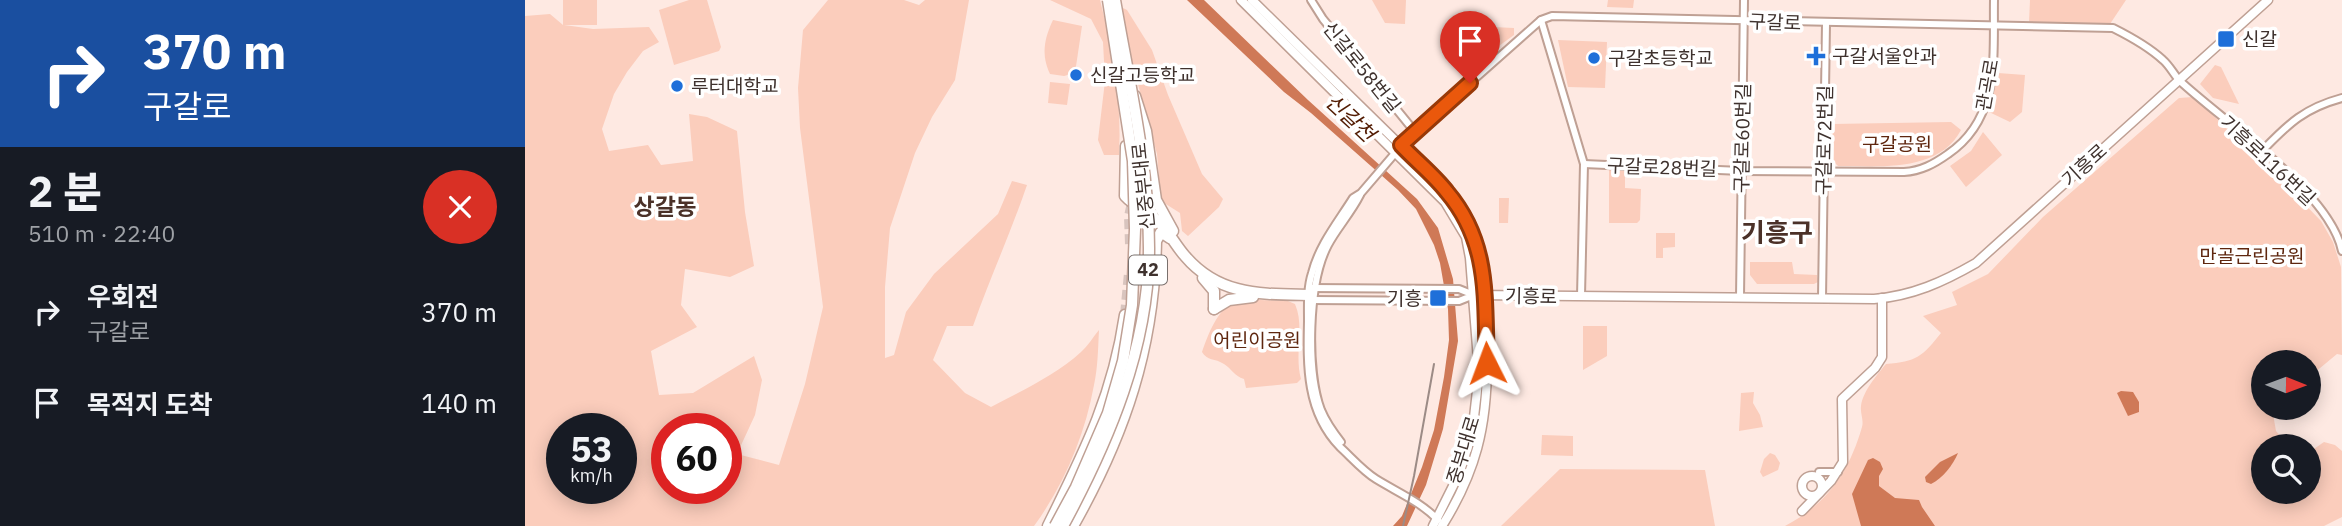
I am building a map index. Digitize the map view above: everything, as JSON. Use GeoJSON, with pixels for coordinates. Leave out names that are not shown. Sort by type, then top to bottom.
{"type":"FeatureCollection","features":[{"type":"Feature","properties":{"kind":"highway","name":"신중부대로"},"geometry":{"type":"LineString","coordinates":[[1070,525],[1115,419],[1134,358],[1145,307],[1149,250],[1142,155],[1108,0]]}},
{"type":"Feature","properties":{"kind":"highway","name":"신중부대로"},"geometry":{"type":"LineString","coordinates":[[1054,521],[1076,487],[1108,413],[1123,361],[1132,305],[1135,229],[1133,160],[1115,0]]}},
{"type":"Feature","properties":{"kind":"highway"},"geometry":{"type":"LineString","coordinates":[[1125,83],[1121,104],[1127,155],[1124,194],[1132,203],[1136,200],[1146,204],[1172,235],[1214,291],[1214,309],[1229,300],[1248,298],[1257,293]]}},
{"type":"Feature","properties":{"kind":"highway"},"geometry":{"type":"LineString","coordinates":[[1125,83],[1144,120],[1154,191],[1172,235],[1197,261],[1224,279],[1253,289],[1310,294]]}},
{"type":"Feature","properties":{"kind":"highway"},"geometry":{"type":"LineString","coordinates":[[1070,525],[1121,430],[1136,385],[1146,340],[1152,307],[1156,241],[1161,232],[1172,235]]}},
{"type":"Feature","properties":{"kind":"highway"},"geometry":{"type":"LineString","coordinates":[[1198,269],[1227,286],[1257,293],[1310,294]]}},
{"type":"Feature","properties":{"kind":"highway"},"geometry":{"type":"LineString","coordinates":[[1048,526],[1054,521],[1104,405],[1117,363],[1125,315]]}},
{"type":"Feature","properties":{"kind":"main road","name":"중부대로"},"geometry":{"type":"LineString","coordinates":[[1241,0],[1398,149],[1446,190],[1468,220],[1476,240],[1485,295],[1485,413],[1476,458],[1460,497],[1439,524]]}},
{"type":"Feature","properties":{"kind":"main road","name":"중부대로"},"geometry":{"type":"LineString","coordinates":[[1252,0],[1398,149],[1445,202],[1466,237],[1479,360],[1475,416],[1459,474],[1439,524]]}},
{"type":"Feature","properties":{"kind":"main road","name":"기흥로"},"geometry":{"type":"LineString","coordinates":[[1474,295],[1882,298],[1902,296],[1930,287],[1976,263],[2267,0]]}},
{"type":"Feature","properties":{"kind":"main road"},"geometry":{"type":"LineString","coordinates":[[1802,511],[1838,472],[1843,462],[1842,399],[1875,368],[1882,356],[1882,298]]}},
{"type":"Feature","properties":{"kind":"street","name":"신갈로58번길"},"geometry":{"type":"LineString","coordinates":[[1311,0],[1323,19],[1415,132]]}},
{"type":"Feature","properties":{"kind":"street","name":"구갈로60번길"},"geometry":{"type":"LineString","coordinates":[[1740,297],[1744,0]]}},
{"type":"Feature","properties":{"kind":"street","name":"관곡로"},"geometry":{"type":"LineString","coordinates":[[1824,171],[1911,172],[1929,166],[1961,144],[1981,120],[1990,93],[1994,0]]}},
{"type":"Feature","properties":{"kind":"street","name":"구갈로"},"geometry":{"type":"LineString","coordinates":[[1541,20],[1552,16],[1576,16],[2113,28],[2147,47],[2164,61],[2179,80]]}},
{"type":"Feature","properties":{"kind":"street"},"geometry":{"type":"LineString","coordinates":[[1439,524],[1428,510],[1373,477],[1338,445],[1322,425],[1310,388],[1307,362],[1312,272],[1323,244],[1353,198],[1363,191],[1415,132],[1541,20]]}},
{"type":"Feature","properties":{"kind":"street","name":"구갈로28번길"},"geometry":{"type":"LineString","coordinates":[[1541,20],[1584,164],[1581,296]]}},
{"type":"Feature","properties":{"kind":"street","name":"구갈로72번길"},"geometry":{"type":"LineString","coordinates":[[1822,298],[1826,23]]}},
{"type":"Feature","properties":{"kind":"street","name":"기흥로116번길"},"geometry":{"type":"LineString","coordinates":[[2179,80],[2263,150],[2301,188],[2330,220],[2339,236],[2342,251]]}},
{"type":"Feature","properties":{"kind":"street"},"geometry":{"type":"LineString","coordinates":[[2263,150],[2288,124],[2306,111],[2342,98]]}},
{"type":"Feature","properties":{"kind":"street","name":"구갈로28번길"},"geometry":{"type":"LineString","coordinates":[[1584,164],[1741,171],[1824,171]]}},
{"type":"Feature","properties":{"kind":"street"},"geometry":{"type":"LineString","coordinates":[[1310,294],[1459,289],[1474,295]]}},
{"type":"Feature","properties":{"kind":"street"},"geometry":{"type":"LineString","coordinates":[[1310,294],[1430,301],[1459,301],[1474,295]]}},
{"type":"Feature","properties":{"kind":"street"},"geometry":{"type":"LineString","coordinates":[[1819,472],[1838,472]]}},
{"type":"Feature","properties":{"kind":"green space"},"geometry":{"type":"Polygon","coordinates":[[[563,0],[597,0],[597,25],[564,25],[593,29],[649,27],[659,42],[643,51],[614,94],[602,129],[609,151],[648,145],[661,165],[693,161],[689,114],[707,117],[737,131],[745,212],[754,266],[730,277],[685,269],[681,305],[697,327],[651,351],[659,395],[693,393],[754,356],[762,380],[755,415],[742,443],[742,413],[651,413],[651,504],[742,504],[742,455],[779,465],[805,384],[823,307],[800,128],[798,88],[803,30],[828,0],[904,0],[919,5],[925,0],[969,0],[955,80],[932,117],[915,153],[890,228],[885,287],[885,358],[894,355],[906,312],[934,274],[998,214],[1012,181],[1027,185],[973,326],[947,326],[933,360],[965,393],[991,407],[1061,368],[1084,350],[1099,330],[1095,378],[1079,441],[1055,494],[1034,526],[525,526],[525,16],[550,14],[563,25],[563,0]]]}},
{"type":"Feature","properties":{"kind":"green space"},"geometry":{"type":"Polygon","coordinates":[[[689,0],[707,0],[721,47],[719,51],[674,65],[659,10],[689,0]]]}},
{"type":"Feature","properties":{"kind":"green space"},"geometry":{"type":"Polygon","coordinates":[[[1050,0],[1100,0],[1115,77],[1119,155],[1104,155],[1098,140],[1105,81],[1103,42],[1091,19],[1050,0]]]}},
{"type":"Feature","properties":{"kind":"green space"},"geometry":{"type":"Polygon","coordinates":[[[1372,0],[1406,0],[1405,24],[1385,23],[1372,0]]]}},
{"type":"Feature","properties":{"kind":"green space"},"geometry":{"type":"Polygon","coordinates":[[[1608,0],[1634,0],[1633,8],[1607,7],[1608,0]]]}},
{"type":"Feature","properties":{"kind":"green space"},"geometry":{"type":"Polygon","coordinates":[[[2030,0],[2126,0],[2110,24],[2029,23],[2030,0]]]}},
{"type":"Feature","properties":{"kind":"green space"},"geometry":{"type":"Polygon","coordinates":[[[1119,6],[1127,10],[1152,50],[1202,174],[1223,199],[1219,207],[1188,236],[1182,231],[1180,213],[1161,201],[1157,154],[1119,6]]]}},
{"type":"Feature","properties":{"kind":"green space"},"geometry":{"type":"Polygon","coordinates":[[[1053,20],[1082,26],[1075,73],[1064,76],[1050,74],[1045,60],[1045,47],[1053,20]]]}},
{"type":"Feature","properties":{"kind":"green space"},"geometry":{"type":"Polygon","coordinates":[[[1493,27],[1514,28],[1514,35],[1492,51],[1493,27]]]}},
{"type":"Feature","properties":{"kind":"green space"},"geometry":{"type":"Polygon","coordinates":[[[1558,40],[1607,42],[1605,88],[1568,87],[1558,40]]]}},
{"type":"Feature","properties":{"kind":"green space"},"geometry":{"type":"Polygon","coordinates":[[[2215,65],[2221,67],[2239,104],[2213,98],[2200,84],[2215,65]]]}},
{"type":"Feature","properties":{"kind":"green space"},"geometry":{"type":"Polygon","coordinates":[[[1998,73],[2025,75],[2022,112],[2010,122],[1989,112],[1998,73]]]}},
{"type":"Feature","properties":{"kind":"green space"},"geometry":{"type":"Polygon","coordinates":[[[1050,82],[1070,84],[1067,105],[1048,103],[1050,82]]]}},
{"type":"Feature","properties":{"kind":"green space","name":"만골근린공원"},"geometry":{"type":"Polygon","coordinates":[[[2193,97],[2263,161],[2321,221],[2333,242],[2341,267],[2342,355],[2337,354],[2321,367],[2321,350],[2251,350],[2251,420],[2274,420],[2279,434],[2251,434],[2251,504],[2321,504],[2321,444],[2324,442],[2335,445],[2342,451],[2342,517],[2324,526],[1785,526],[1813,508],[1843,472],[1862,427],[1862,400],[1886,364],[1905,362],[1918,356],[1941,333],[1923,316],[1957,305],[1952,292],[1988,274],[2043,217],[2179,98],[2193,97]]]}},
{"type":"Feature","properties":{"kind":"green space","name":"구갈공원"},"geometry":{"type":"Polygon","coordinates":[[[1951,122],[1961,130],[1951,144],[1938,154],[1923,160],[1889,166],[1838,166],[1833,161],[1832,124],[1951,122]]]}},
{"type":"Feature","properties":{"kind":"green space"},"geometry":{"type":"Polygon","coordinates":[[[1983,132],[2002,155],[1966,187],[1950,166],[1971,151],[1983,132]]]}},
{"type":"Feature","properties":{"kind":"green space"},"geometry":{"type":"Polygon","coordinates":[[[1609,168],[1625,169],[1625,188],[1641,189],[1640,220],[1637,223],[1609,223],[1609,168]]]}},
{"type":"Feature","properties":{"kind":"green space"},"geometry":{"type":"Polygon","coordinates":[[[1499,198],[1509,198],[1508,223],[1499,223],[1499,198]]]}},
{"type":"Feature","properties":{"kind":"green space"},"geometry":{"type":"Polygon","coordinates":[[[1656,233],[1675,233],[1675,247],[1663,248],[1663,258],[1656,258],[1656,233]]]}},
{"type":"Feature","properties":{"kind":"green space"},"geometry":{"type":"Polygon","coordinates":[[[1750,262],[1792,262],[1794,274],[1817,275],[1818,282],[1757,284],[1750,275],[1750,262]]]}},
{"type":"Feature","properties":{"kind":"green space","name":"어린이공원"},"geometry":{"type":"Polygon","coordinates":[[[1236,299],[1288,301],[1295,304],[1299,322],[1301,379],[1297,383],[1246,388],[1244,379],[1224,364],[1204,355],[1202,352],[1214,322],[1236,299]]]}},
{"type":"Feature","properties":{"kind":"green space"},"geometry":{"type":"Polygon","coordinates":[[[1583,326],[1607,326],[1607,356],[1583,370],[1583,326]]]}},
{"type":"Feature","properties":{"kind":"green space"},"geometry":{"type":"Polygon","coordinates":[[[1754,392],[1753,403],[1763,427],[1739,431],[1741,393],[1754,392]]]}},
{"type":"Feature","properties":{"kind":"green space"},"geometry":{"type":"Polygon","coordinates":[[[1542,435],[1573,436],[1573,456],[1541,455],[1542,435]]]}},
{"type":"Feature","properties":{"kind":"green space"},"geometry":{"type":"Polygon","coordinates":[[[1770,453],[1775,455],[1780,463],[1778,470],[1763,477],[1760,472],[1764,459],[1770,453]]]}},
{"type":"Feature","properties":{"kind":"green space"},"geometry":{"type":"Polygon","coordinates":[[[1560,469],[1705,470],[1715,526],[1501,526],[1560,469]]]}},
{"type":"Feature","properties":{"kind":"shaded area"},"geometry":{"type":"Polygon","coordinates":[[[1187,0],[1204,0],[1417,199],[1438,228],[1453,279],[1458,341],[1443,429],[1426,485],[1407,526],[1393,526],[1402,516],[1434,430],[1449,340],[1448,309],[1434,245],[1416,209],[1398,190],[1284,92],[1187,0]]]}},
{"type":"Feature","properties":{"kind":"shaded area"},"geometry":{"type":"Polygon","coordinates":[[[2133,392],[2139,402],[2139,412],[2128,416],[2117,393],[2133,392]]]}},
{"type":"Feature","properties":{"kind":"shaded area"},"geometry":{"type":"Polygon","coordinates":[[[1958,453],[1940,478],[1931,484],[1926,482],[1925,477],[1940,462],[1958,453]]]}},
{"type":"Feature","properties":{"kind":"shaded area"},"geometry":{"type":"Polygon","coordinates":[[[1873,458],[1880,462],[1883,469],[1879,476],[1879,486],[1895,498],[1919,500],[1935,526],[1861,526],[1852,494],[1868,460],[1873,458]]]}},
{"type":"Feature","properties":{"kind":"tunnel"},"geometry":{"type":"LineString","coordinates":[[1130,244],[1129,216],[1132,203]]}},
{"type":"Feature","properties":{"kind":"tunnel"},"geometry":{"type":"LineString","coordinates":[[1125,315],[1129,273]]}},
{"type":"Feature","properties":{"kind":"tram line"},"geometry":{"type":"LineString","coordinates":[[1403,526],[1434,364]]}},
{"type":"Feature","properties":{"kind":"place","name":"신갈"},"geometry":{"type":"Point","coordinates":[2226,39]}},
{"type":"Feature","properties":{"kind":"place","name":"구갈서울안과"},"geometry":{"type":"Point","coordinates":[1816,56]}},
{"type":"Feature","properties":{"kind":"place","name":"구갈초등학교"},"geometry":{"type":"Point","coordinates":[1594,58]}},
{"type":"Feature","properties":{"kind":"place","name":"신갈고등학교"},"geometry":{"type":"Point","coordinates":[1076,75]}},
{"type":"Feature","properties":{"kind":"place","name":"루터대학교"},"geometry":{"type":"Point","coordinates":[677,86]}},
{"type":"Feature","properties":{"kind":"place","name":"기흥"},"geometry":{"type":"Point","coordinates":[1438,298]}},
{"type":"Feature","properties":{"kind":"district","name":"상갈동"},"geometry":{"type":"Point","coordinates":[665,207]}},
{"type":"Feature","properties":{"kind":"district","name":"기흥구"},"geometry":{"type":"Point","coordinates":[1777,233]}},
{"type":"Feature","properties":{"kind":"route"},"geometry":{"type":"LineString","coordinates":[[1470,83],[1401,145],[1446,190],[1468,220],[1476,240],[1485,295],[1487,363]]}},
{"type":"Feature","properties":{"kind":"water label","name":"신갈천"},"geometry":{"type":"Point","coordinates":[1350,118]}}]}
